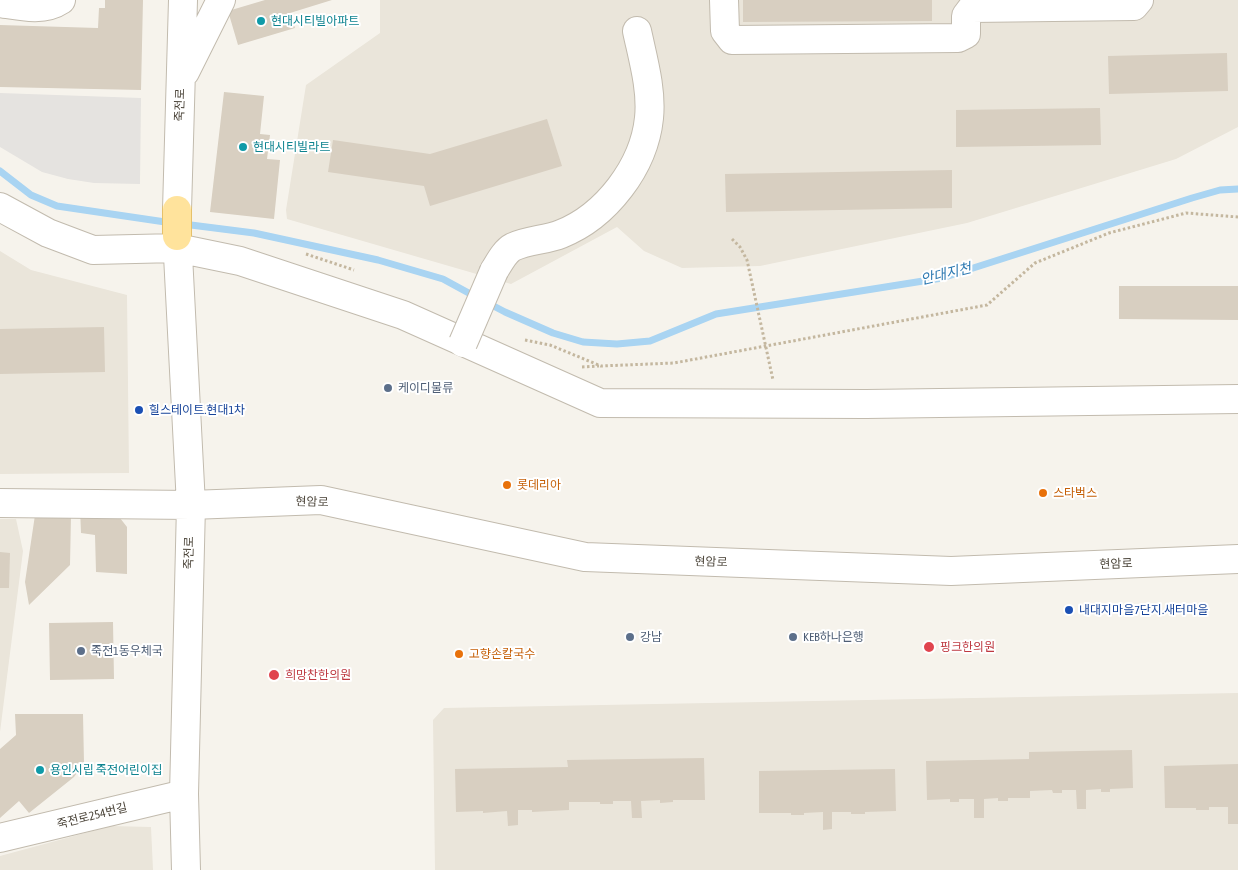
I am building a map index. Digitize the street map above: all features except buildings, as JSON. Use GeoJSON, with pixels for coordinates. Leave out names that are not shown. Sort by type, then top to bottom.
{"type":"FeatureCollection","features":[{"type":"Feature","properties":{"kind":"street"},"geometry":{"type":"LineString","coordinates":[[0,3],[36,7],[49,6],[61,0]]}},
{"type":"Feature","properties":{"kind":"street","name":"죽전로"},"geometry":{"type":"LineString","coordinates":[[183,0],[177,231],[190,505],[184,794],[186,870]]}},
{"type":"Feature","properties":{"kind":"street"},"geometry":{"type":"LineString","coordinates":[[180,83],[221,0]]}},
{"type":"Feature","properties":{"kind":"street"},"geometry":{"type":"LineString","coordinates":[[724,0],[725,31],[732,40],[958,38],[966,34],[966,16],[972,8],[1134,6],[1139,0]]}},
{"type":"Feature","properties":{"kind":"street"},"geometry":{"type":"LineString","coordinates":[[463,343],[494,270],[505,254],[513,247],[561,234],[594,216],[609,202],[626,179],[643,144],[649,118],[649,93],[638,32]]}},
{"type":"Feature","properties":{"kind":"street"},"geometry":{"type":"LineString","coordinates":[[0,208],[48,233],[94,250],[177,231],[240,261],[403,315],[600,403],[866,404],[1238,399]]}},
{"type":"Feature","properties":{"kind":"street","name":"현암로"},"geometry":{"type":"LineString","coordinates":[[0,503],[190,505],[321,500],[585,557],[951,571],[1238,559]]}},
{"type":"Feature","properties":{"kind":"street","name":"죽전로254번길"},"geometry":{"type":"LineString","coordinates":[[0,838],[184,794]]}},
{"type":"Feature","properties":{"kind":"path"},"geometry":{"type":"LineString","coordinates":[[523,340],[550,345],[601,366],[674,363],[987,305],[1035,263],[1109,233],[1186,213],[1238,217]]}},
{"type":"Feature","properties":{"kind":"path"},"geometry":{"type":"LineString","coordinates":[[732,239],[740,247],[747,260],[775,389]]}},
{"type":"Feature","properties":{"kind":"path"},"geometry":{"type":"LineString","coordinates":[[306,254],[358,272]]}},
{"type":"Feature","properties":{"kind":"shaded area"},"geometry":{"type":"Polygon","coordinates":[[[380,0],[1238,0],[1238,127],[1176,159],[967,223],[760,266],[682,268],[644,251],[617,227],[511,284],[287,219],[286,210],[306,85],[380,33],[380,0]]]}},
{"type":"Feature","properties":{"kind":"shaded area"},"geometry":{"type":"Polygon","coordinates":[[[0,93],[141,98],[140,184],[94,183],[68,179],[42,172],[0,147],[0,93]]]}},
{"type":"Feature","properties":{"kind":"shaded area"},"geometry":{"type":"Polygon","coordinates":[[[0,251],[31,270],[127,295],[129,473],[0,474],[0,251]]]}},
{"type":"Feature","properties":{"kind":"shaded area"},"geometry":{"type":"Polygon","coordinates":[[[0,519],[16,519],[23,551],[0,732],[0,519]]]}},
{"type":"Feature","properties":{"kind":"shaded area"},"geometry":{"type":"Polygon","coordinates":[[[1238,693],[1238,870],[435,870],[433,720],[444,708],[1238,693]]]}},
{"type":"Feature","properties":{"kind":"shaded area"},"geometry":{"type":"Polygon","coordinates":[[[111,826],[151,827],[153,870],[0,870],[0,856],[111,826]]]}},
{"type":"Feature","properties":{"kind":"waterway"},"geometry":{"type":"LineString","coordinates":[[0,171],[31,195],[57,206],[172,223]]}},
{"type":"Feature","properties":{"kind":"waterway","name":"안대지천"},"geometry":{"type":"LineString","coordinates":[[486,302],[553,333],[583,342],[617,344],[650,341],[716,314],[942,278],[1192,198],[1220,190],[1238,189]]}},
{"type":"Feature","properties":{"kind":"waterway"},"geometry":{"type":"LineString","coordinates":[[183,224],[254,233],[378,260],[443,279],[476,297]]}},
{"type":"Feature","properties":{"kind":"place","name":"현대시티빌아파트"},"geometry":{"type":"Point","coordinates":[261,21]}},
{"type":"Feature","properties":{"kind":"place","name":"현대시티빌라트"},"geometry":{"type":"Point","coordinates":[243,147]}},
{"type":"Feature","properties":{"kind":"place","name":"케이디물류"},"geometry":{"type":"Point","coordinates":[388,388]}},
{"type":"Feature","properties":{"kind":"place","name":"힐스테이트.현대1차"},"geometry":{"type":"Point","coordinates":[139,410]}},
{"type":"Feature","properties":{"kind":"place","name":"롯데리아"},"geometry":{"type":"Point","coordinates":[507,485]}},
{"type":"Feature","properties":{"kind":"place","name":"스타벅스"},"geometry":{"type":"Point","coordinates":[1043,493]}},
{"type":"Feature","properties":{"kind":"place","name":"내대지마을7단지.새터마을"},"geometry":{"type":"Point","coordinates":[1069,610]}},
{"type":"Feature","properties":{"kind":"place","name":"강남"},"geometry":{"type":"Point","coordinates":[630,637]}},
{"type":"Feature","properties":{"kind":"place","name":"KEB하나은행"},"geometry":{"type":"Point","coordinates":[793,637]}},
{"type":"Feature","properties":{"kind":"place","name":"핑크한의원"},"geometry":{"type":"Point","coordinates":[929,647]}},
{"type":"Feature","properties":{"kind":"place","name":"죽전1동우체국"},"geometry":{"type":"Point","coordinates":[81,651]}},
{"type":"Feature","properties":{"kind":"place","name":"고향손칼국수"},"geometry":{"type":"Point","coordinates":[459,654]}},
{"type":"Feature","properties":{"kind":"place","name":"희망찬한의원"},"geometry":{"type":"Point","coordinates":[274,675]}},
{"type":"Feature","properties":{"kind":"place","name":"용인시립 죽전어린이집"},"geometry":{"type":"Point","coordinates":[40,770]}}]}
